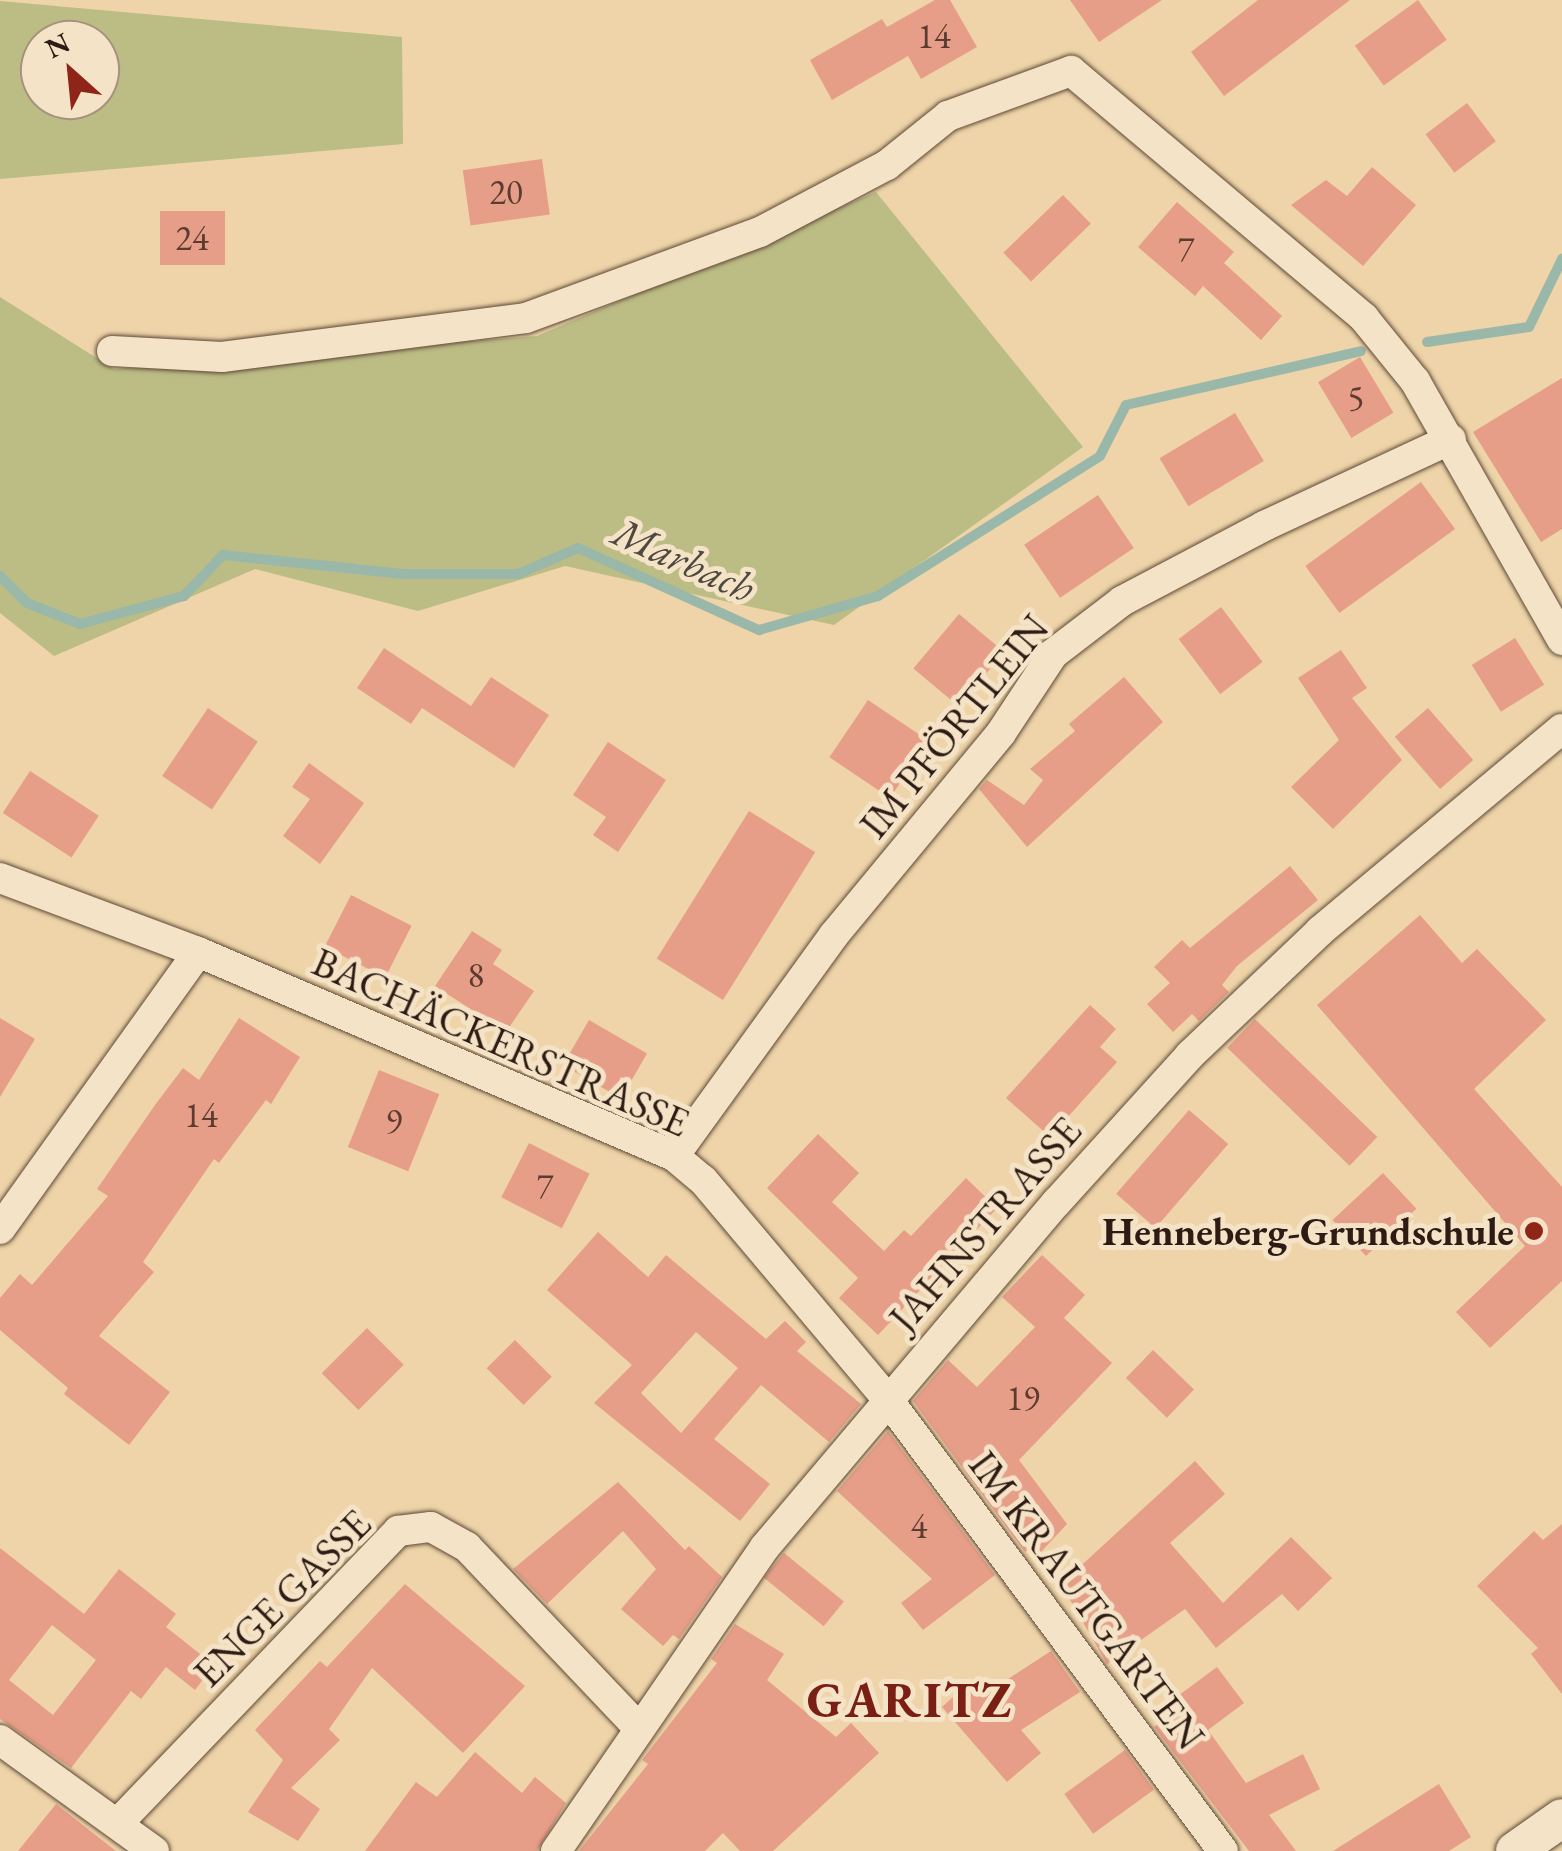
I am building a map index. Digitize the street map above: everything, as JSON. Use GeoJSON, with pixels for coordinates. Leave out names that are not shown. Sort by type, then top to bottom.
{"type":"FeatureCollection","features":[{"type":"Feature","properties":{"kind":"street"},"geometry":{"type":"LineString","coordinates":[[112,351],[222,357],[526,318],[760,232],[887,165],[948,116],[1071,71],[1364,318],[1415,381],[1562,640]]}},
{"type":"Feature","properties":{"kind":"street","name":"IM PFÖRTLEIN"},"geometry":{"type":"LineString","coordinates":[[674,1156],[834,936],[1001,733],[1053,654],[1138,593],[1451,440]]}},
{"type":"Feature","properties":{"kind":"street","name":"JAHNSTRASSE"},"geometry":{"type":"LineString","coordinates":[[556,1851],[765,1547],[886,1397],[1190,1055],[1320,931],[1562,729]]}},
{"type":"Feature","properties":{"kind":"street","name":"BACHÄCKERSTRASSE"},"geometry":{"type":"LineString","coordinates":[[0,878],[198,952],[674,1156],[703,1180],[886,1397]]}},
{"type":"Feature","properties":{"kind":"street"},"geometry":{"type":"LineString","coordinates":[[0,1230],[198,952]]}},
{"type":"Feature","properties":{"kind":"street","name":"IM KRAUTGARTEN"},"geometry":{"type":"LineString","coordinates":[[886,1397],[1223,1851]]}},
{"type":"Feature","properties":{"kind":"street","name":"ENGE GASSE"},"geometry":{"type":"LineString","coordinates":[[120,1821],[398,1532],[431,1527],[468,1547],[639,1728]]}},
{"type":"Feature","properties":{"kind":"street"},"geometry":{"type":"LineString","coordinates":[[0,1740],[120,1821],[154,1851]]}},
{"type":"Feature","properties":{"kind":"street"},"geometry":{"type":"LineString","coordinates":[[1515,1851],[1562,1818]]}},
{"type":"Feature","properties":{"kind":"green space"},"geometry":{"type":"Polygon","coordinates":[[[0,1],[402,37],[403,144],[0,179],[0,1]]]}},
{"type":"Feature","properties":{"kind":"green space"},"geometry":{"type":"Polygon","coordinates":[[[876,192],[1083,447],[834,625],[565,566],[418,611],[255,569],[54,656],[0,613],[0,297],[114,369],[537,336],[876,192]]]}},
{"type":"Feature","properties":{"kind":"building"},"geometry":{"type":"Polygon","coordinates":[[[935,0],[950,0],[977,47],[921,79],[908,56],[832,100],[810,60],[882,19],[887,27],[935,0]]]}},
{"type":"Feature","properties":{"kind":"building"},"geometry":{"type":"Polygon","coordinates":[[[1070,0],[1162,0],[1099,42],[1070,0]]]}},
{"type":"Feature","properties":{"kind":"building"},"geometry":{"type":"Polygon","coordinates":[[[1258,0],[1350,0],[1224,96],[1191,52],[1258,0]]]}},
{"type":"Feature","properties":{"kind":"building"},"geometry":{"type":"Polygon","coordinates":[[[1418,0],[1447,40],[1384,85],[1355,46],[1418,0]]]}},
{"type":"Feature","properties":{"kind":"building"},"geometry":{"type":"Polygon","coordinates":[[[1467,103],[1496,141],[1454,173],[1425,134],[1467,103]]]}},
{"type":"Feature","properties":{"kind":"building"},"geometry":{"type":"Polygon","coordinates":[[[542,159],[550,214],[471,226],[463,170],[542,159]]]}},
{"type":"Feature","properties":{"kind":"building"},"geometry":{"type":"Polygon","coordinates":[[[1372,167],[1416,205],[1363,266],[1291,205],[1326,180],[1347,196],[1372,167]]]}},
{"type":"Feature","properties":{"kind":"building"},"geometry":{"type":"Polygon","coordinates":[[[1063,195],[1091,224],[1031,281],[1003,253],[1063,195]]]}},
{"type":"Feature","properties":{"kind":"building"},"geometry":{"type":"Polygon","coordinates":[[[1177,202],[1234,252],[1224,263],[1282,316],[1261,340],[1203,286],[1195,296],[1138,247],[1177,202]]]}},
{"type":"Feature","properties":{"kind":"building"},"geometry":{"type":"Polygon","coordinates":[[[160,211],[225,211],[225,265],[160,265],[160,211]]]}},
{"type":"Feature","properties":{"kind":"building"},"geometry":{"type":"Polygon","coordinates":[[[1360,357],[1393,413],[1351,438],[1318,382],[1360,357]]]}},
{"type":"Feature","properties":{"kind":"building"},"geometry":{"type":"Polygon","coordinates":[[[1562,378],[1562,529],[1541,542],[1473,432],[1562,378]]]}},
{"type":"Feature","properties":{"kind":"building"},"geometry":{"type":"Polygon","coordinates":[[[1235,413],[1264,461],[1188,506],[1160,458],[1235,413]]]}},
{"type":"Feature","properties":{"kind":"building"},"geometry":{"type":"Polygon","coordinates":[[[1421,482],[1455,529],[1339,613],[1305,566],[1421,482]]]}},
{"type":"Feature","properties":{"kind":"building"},"geometry":{"type":"Polygon","coordinates":[[[1098,495],[1134,548],[1060,598],[1024,545],[1098,495]]]}},
{"type":"Feature","properties":{"kind":"building"},"geometry":{"type":"Polygon","coordinates":[[[1221,607],[1263,662],[1220,694],[1179,639],[1221,607]]]}},
{"type":"Feature","properties":{"kind":"building"},"geometry":{"type":"Polygon","coordinates":[[[959,614],[1004,652],[959,706],[913,668],[959,614]]]}},
{"type":"Feature","properties":{"kind":"building"},"geometry":{"type":"Polygon","coordinates":[[[1515,638],[1544,685],[1501,712],[1472,665],[1515,638]]]}},
{"type":"Feature","properties":{"kind":"building"},"geometry":{"type":"Polygon","coordinates":[[[384,648],[471,706],[491,677],[549,715],[514,768],[422,708],[411,724],[357,688],[384,648]]]}},
{"type":"Feature","properties":{"kind":"building"},"geometry":{"type":"Polygon","coordinates":[[[1341,650],[1367,688],[1352,698],[1402,760],[1333,829],[1291,787],[1339,740],[1298,678],[1341,650]]]}},
{"type":"Feature","properties":{"kind":"building"},"geometry":{"type":"Polygon","coordinates":[[[1124,677],[1163,722],[1027,847],[979,789],[987,780],[1024,805],[1043,780],[1030,769],[1075,731],[1069,724],[1124,677]]]}},
{"type":"Feature","properties":{"kind":"building"},"geometry":{"type":"Polygon","coordinates":[[[868,700],[929,741],[890,798],[829,757],[868,700]]]}},
{"type":"Feature","properties":{"kind":"building"},"geometry":{"type":"Polygon","coordinates":[[[208,708],[258,742],[212,810],[162,776],[208,708]]]}},
{"type":"Feature","properties":{"kind":"building"},"geometry":{"type":"Polygon","coordinates":[[[1428,708],[1473,760],[1440,789],[1395,737],[1428,708]]]}},
{"type":"Feature","properties":{"kind":"building"},"geometry":{"type":"Polygon","coordinates":[[[608,742],[666,780],[618,852],[593,835],[606,817],[573,795],[608,742]]]}},
{"type":"Feature","properties":{"kind":"building"},"geometry":{"type":"Polygon","coordinates":[[[309,763],[364,803],[320,864],[283,836],[310,799],[292,787],[309,763]]]}},
{"type":"Feature","properties":{"kind":"building"},"geometry":{"type":"Polygon","coordinates":[[[30,771],[99,816],[72,858],[3,813],[30,771]]]}},
{"type":"Feature","properties":{"kind":"building"},"geometry":{"type":"Polygon","coordinates":[[[749,811],[815,852],[723,1000],[657,959],[749,811]]]}},
{"type":"Feature","properties":{"kind":"building"},"geometry":{"type":"Polygon","coordinates":[[[1290,866],[1318,900],[1237,966],[1222,985],[1229,992],[1199,1021],[1192,1014],[1173,1032],[1147,1004],[1170,983],[1154,967],[1182,940],[1190,948],[1290,866]]]}},
{"type":"Feature","properties":{"kind":"building"},"geometry":{"type":"Polygon","coordinates":[[[351,895],[412,926],[385,978],[325,947],[351,895]]]}},
{"type":"Feature","properties":{"kind":"building"},"geometry":{"type":"Polygon","coordinates":[[[1420,915],[1462,963],[1477,949],[1546,1020],[1474,1089],[1562,1187],[1562,1281],[1490,1348],[1456,1312],[1525,1246],[1317,1005],[1420,915]]]}},
{"type":"Feature","properties":{"kind":"building"},"geometry":{"type":"Polygon","coordinates":[[[472,931],[502,950],[493,964],[534,991],[506,1032],[435,986],[472,931]]]}},
{"type":"Feature","properties":{"kind":"building"},"geometry":{"type":"Polygon","coordinates":[[[1090,1005],[1116,1029],[1100,1047],[1117,1062],[1050,1137],[1006,1098],[1090,1005]]]}},
{"type":"Feature","properties":{"kind":"building"},"geometry":{"type":"Polygon","coordinates":[[[0,1018],[35,1039],[0,1097],[0,1018]]]}},
{"type":"Feature","properties":{"kind":"building"},"geometry":{"type":"Polygon","coordinates":[[[239,1018],[300,1057],[271,1104],[266,1100],[219,1163],[214,1159],[143,1262],[154,1272],[99,1336],[170,1392],[129,1445],[64,1394],[68,1388],[0,1330],[0,1298],[20,1274],[32,1285],[108,1196],[97,1189],[155,1105],[183,1068],[199,1080],[239,1018]]]}},
{"type":"Feature","properties":{"kind":"building"},"geometry":{"type":"Polygon","coordinates":[[[1255,1019],[1377,1137],[1350,1166],[1227,1048],[1255,1019]]]}},
{"type":"Feature","properties":{"kind":"building"},"geometry":{"type":"Polygon","coordinates":[[[589,1020],[647,1054],[621,1099],[563,1065],[589,1020]]]}},
{"type":"Feature","properties":{"kind":"building"},"geometry":{"type":"Polygon","coordinates":[[[379,1070],[439,1094],[408,1171],[348,1147],[379,1070]]]}},
{"type":"Feature","properties":{"kind":"building"},"geometry":{"type":"Polygon","coordinates":[[[1189,1110],[1228,1144],[1155,1228],[1116,1194],[1189,1110]]]}},
{"type":"Feature","properties":{"kind":"building"},"geometry":{"type":"Polygon","coordinates":[[[818,1134],[859,1173],[832,1202],[884,1251],[904,1230],[911,1236],[966,1178],[997,1208],[878,1335],[839,1298],[858,1278],[767,1188],[818,1134]]]}},
{"type":"Feature","properties":{"kind":"building"},"geometry":{"type":"Polygon","coordinates":[[[529,1143],[590,1174],[562,1228],[501,1197],[529,1143]]]}},
{"type":"Feature","properties":{"kind":"building"},"geometry":{"type":"Polygon","coordinates":[[[1383,1173],[1416,1209],[1366,1256],[1333,1220],[1383,1173]]]}},
{"type":"Feature","properties":{"kind":"building"},"geometry":{"type":"Polygon","coordinates":[[[598,1232],[648,1277],[666,1255],[766,1339],[785,1321],[806,1342],[797,1351],[861,1404],[829,1442],[761,1385],[714,1439],[770,1484],[740,1521],[594,1403],[632,1365],[547,1290],[598,1232]],[[696,1332],[641,1393],[681,1433],[738,1368],[696,1332]]]}},
{"type":"Feature","properties":{"kind":"building"},"geometry":{"type":"Polygon","coordinates":[[[1042,1255],[1085,1295],[1064,1318],[1112,1363],[1019,1460],[1067,1524],[1038,1555],[1031,1547],[1025,1552],[913,1401],[948,1360],[977,1387],[1035,1327],[1002,1297],[1042,1255]]]}},
{"type":"Feature","properties":{"kind":"building"},"geometry":{"type":"Polygon","coordinates":[[[367,1328],[404,1365],[359,1410],[322,1373],[367,1328]]]}},
{"type":"Feature","properties":{"kind":"building"},"geometry":{"type":"Polygon","coordinates":[[[515,1340],[552,1377],[523,1405],[487,1368],[515,1340]]]}},
{"type":"Feature","properties":{"kind":"building"},"geometry":{"type":"Polygon","coordinates":[[[1153,1350],[1194,1390],[1167,1418],[1126,1378],[1153,1350]]]}},
{"type":"Feature","properties":{"kind":"building"},"geometry":{"type":"Polygon","coordinates":[[[888,1431],[995,1575],[923,1630],[901,1603],[932,1579],[837,1491],[888,1431]]]}},
{"type":"Feature","properties":{"kind":"building"},"geometry":{"type":"Polygon","coordinates":[[[1195,1461],[1225,1494],[1170,1543],[1223,1603],[1291,1537],[1332,1578],[1298,1611],[1282,1594],[1216,1648],[1185,1609],[1107,1664],[1061,1584],[1195,1461]]]}},
{"type":"Feature","properties":{"kind":"building"},"geometry":{"type":"Polygon","coordinates":[[[618,1482],[685,1550],[689,1546],[722,1577],[679,1639],[673,1635],[663,1646],[621,1609],[656,1569],[623,1531],[547,1604],[513,1569],[618,1482]]]}},
{"type":"Feature","properties":{"kind":"building"},"geometry":{"type":"Polygon","coordinates":[[[1562,1524],[1562,1694],[1531,1654],[1538,1648],[1477,1586],[1534,1531],[1543,1540],[1562,1524]]]}},
{"type":"Feature","properties":{"kind":"building"},"geometry":{"type":"Polygon","coordinates":[[[0,1548],[84,1614],[119,1569],[176,1614],[166,1627],[214,1665],[195,1690],[166,1667],[141,1699],[131,1691],[71,1768],[0,1719],[0,1548]],[[52,1625],[9,1680],[53,1715],[96,1660],[52,1625]]]}},
{"type":"Feature","properties":{"kind":"building"},"geometry":{"type":"Polygon","coordinates":[[[784,1553],[844,1601],[824,1626],[764,1578],[784,1553]]]}},
{"type":"Feature","properties":{"kind":"building"},"geometry":{"type":"Polygon","coordinates":[[[405,1584],[525,1686],[463,1753],[372,1668],[329,1729],[340,1740],[291,1788],[320,1809],[298,1841],[248,1812],[283,1760],[255,1730],[320,1661],[327,1667],[405,1584]]]}},
{"type":"Feature","properties":{"kind":"building"},"geometry":{"type":"Polygon","coordinates":[[[735,1624],[784,1654],[767,1680],[836,1737],[851,1723],[879,1753],[773,1851],[740,1851],[723,1833],[705,1851],[579,1851],[648,1764],[642,1760],[717,1663],[711,1659],[735,1624]]]}},
{"type":"Feature","properties":{"kind":"building"},"geometry":{"type":"Polygon","coordinates":[[[1051,1651],[1080,1692],[1021,1730],[1041,1753],[1007,1782],[942,1707],[975,1677],[988,1692],[1051,1651]]]}},
{"type":"Feature","properties":{"kind":"building"},"geometry":{"type":"Polygon","coordinates":[[[1217,1667],[1244,1703],[1208,1730],[1246,1783],[1303,1754],[1320,1789],[1269,1815],[1296,1851],[1249,1851],[1154,1727],[1162,1721],[1155,1713],[1217,1667]]]}},
{"type":"Feature","properties":{"kind":"building"},"geometry":{"type":"Polygon","coordinates":[[[1125,1750],[1154,1790],[1093,1834],[1064,1794],[1125,1750]]]}},
{"type":"Feature","properties":{"kind":"building"},"geometry":{"type":"Polygon","coordinates":[[[475,1752],[522,1793],[535,1777],[566,1803],[537,1851],[365,1851],[416,1782],[437,1797],[475,1752]]]}},
{"type":"Feature","properties":{"kind":"building"},"geometry":{"type":"Polygon","coordinates":[[[1439,1784],[1471,1837],[1449,1851],[1333,1851],[1439,1784]]]}},
{"type":"Feature","properties":{"kind":"building"},"geometry":{"type":"Polygon","coordinates":[[[56,1804],[116,1851],[18,1851],[56,1804]]]}},
{"type":"Feature","properties":{"kind":"waterway","name":"Marbach"},"geometry":{"type":"LineString","coordinates":[[1427,342],[1529,327],[1562,259]]}},
{"type":"Feature","properties":{"kind":"waterway","name":"Marbach"},"geometry":{"type":"LineString","coordinates":[[0,576],[27,603],[80,624],[184,596],[223,555],[403,574],[518,574],[578,548],[759,630],[878,596],[1100,456],[1126,405],[1361,351]]}},
{"type":"Feature","properties":{"kind":"place","name":"Henneberg-Grundschule"},"geometry":{"type":"Point","coordinates":[1534,1231]}},
{"type":"Feature","properties":{"kind":"district","name":"GARITZ"},"geometry":{"type":"Point","coordinates":[910,1700]}}]}
